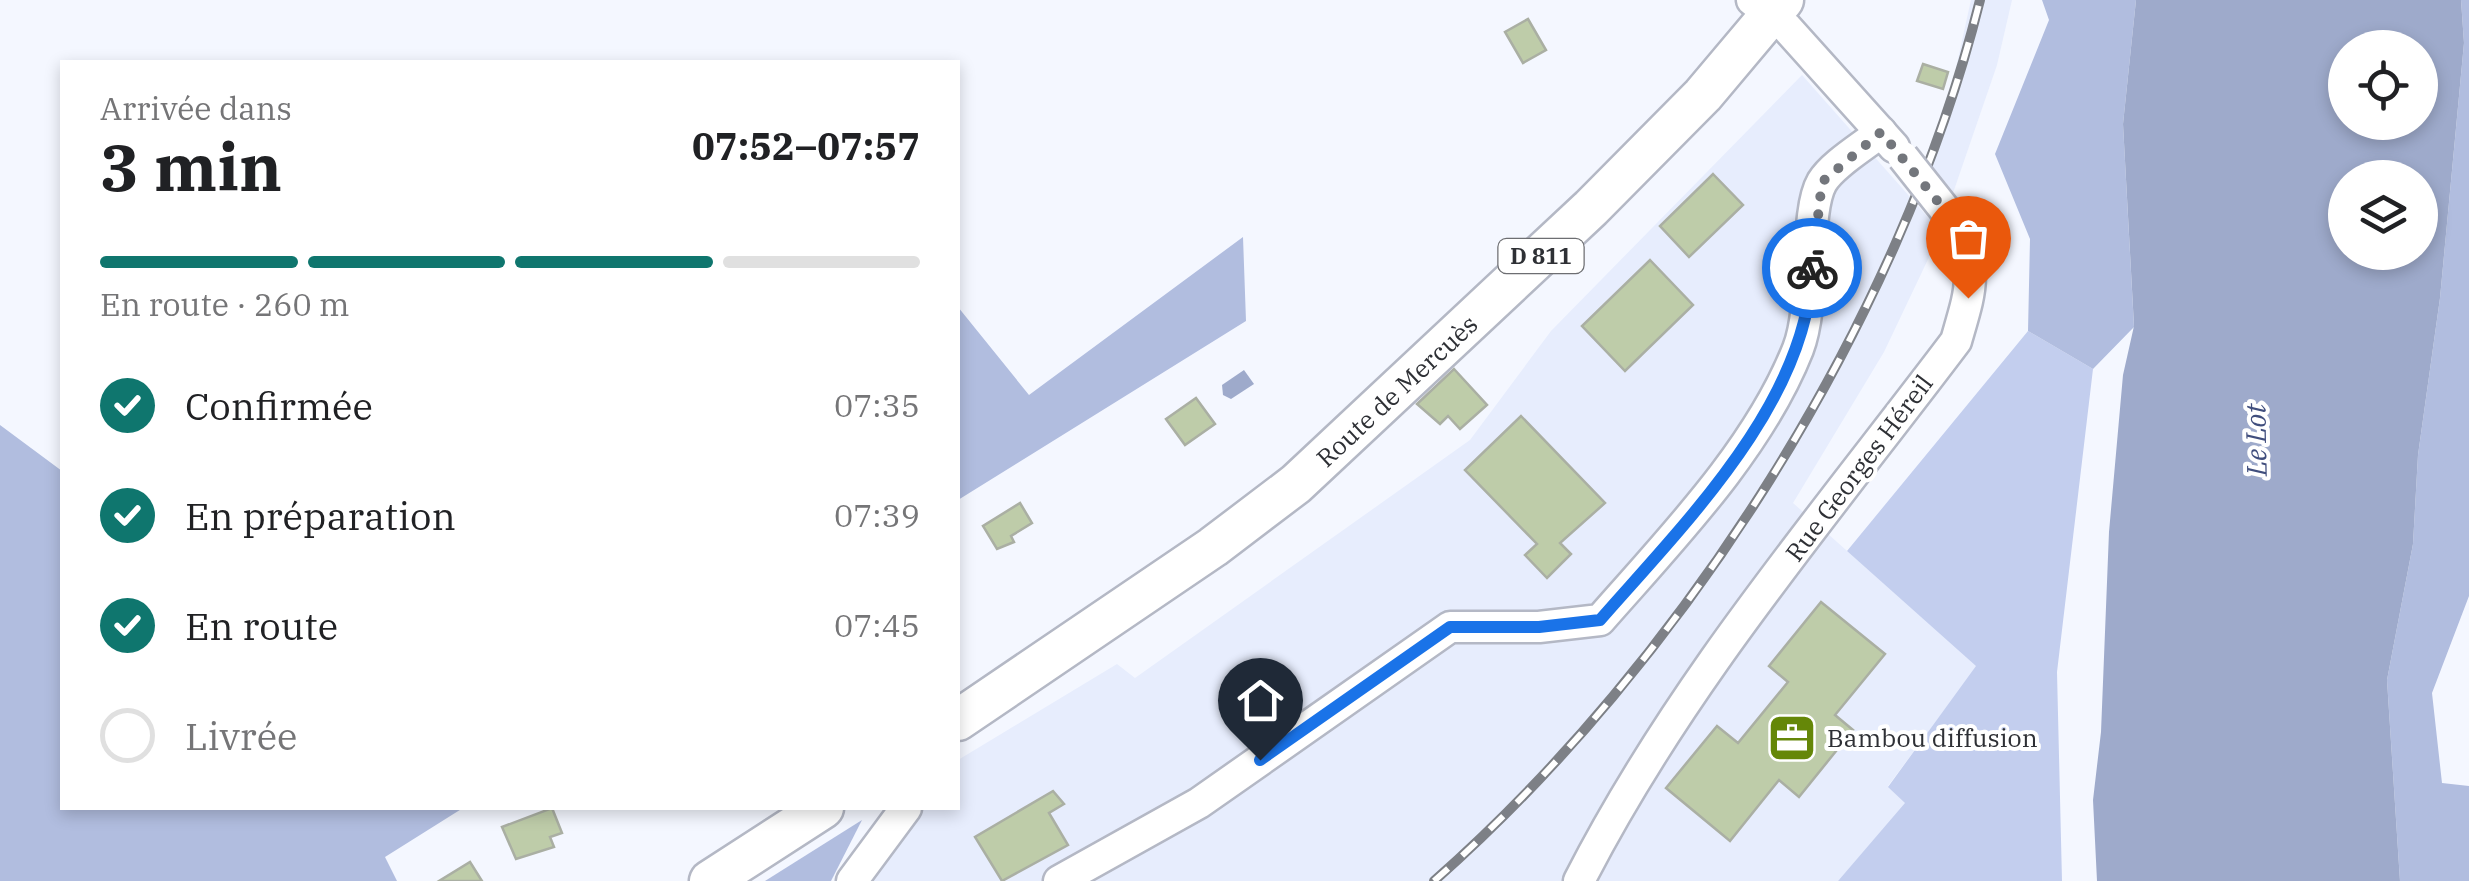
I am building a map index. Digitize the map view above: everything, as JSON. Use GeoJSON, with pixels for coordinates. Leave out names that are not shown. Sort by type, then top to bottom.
{"type":"FeatureCollection","features":[{"type":"Feature","properties":{"kind":"main road","name":"Route de Mercuès"},"geometry":{"type":"LineString","coordinates":[[960,719],[1213,547],[1296,484],[1591,208],[1702,95],[1769,5]]}},
{"type":"Feature","properties":{"kind":"main road"},"geometry":{"type":"LineString","coordinates":[[710,881],[820,810]]}},
{"type":"Feature","properties":{"kind":"street","name":"Rue Georges Héreil"},"geometry":{"type":"LineString","coordinates":[[1579,881],[1622,796],[1686,700],[1956,341],[1971,273],[1971,258],[1953,220],[1769,5]]}},
{"type":"Feature","properties":{"kind":"street"},"geometry":{"type":"LineString","coordinates":[[1059,881],[1199,803],[1450,627],[1539,627],[1600,620],[1708,496],[1776,392],[1799,347],[1812,290],[1814,226],[1822,182],[1881,132]]}},
{"type":"Feature","properties":{"kind":"street"},"geometry":{"type":"LineString","coordinates":[[852,881],[905,810]]}},
{"type":"Feature","properties":{"kind":"shaded area"},"geometry":{"type":"Polygon","coordinates":[[[1971,0],[2012,0],[1997,65],[1952,196],[1923,164],[1952,86],[1971,0]]]}},
{"type":"Feature","properties":{"kind":"shaded area"},"geometry":{"type":"Polygon","coordinates":[[[2042,0],[2136,0],[2123,124],[2134,327],[2093,369],[2028,331],[2030,239],[1995,154],[2049,20],[2042,0]]]}},
{"type":"Feature","properties":{"kind":"shaded area"},"geometry":{"type":"Polygon","coordinates":[[[2461,0],[2469,0],[2469,596],[2432,693],[2442,783],[2469,786],[2469,881],[2400,881],[2387,680],[2413,544],[2418,455],[2440,298],[2464,43],[2461,0]]]}},
{"type":"Feature","properties":{"kind":"shaded area"},"geometry":{"type":"Polygon","coordinates":[[[1802,75],[1941,232],[1884,352],[1793,503],[1977,666],[1888,786],[1906,803],[1838,881],[838,881],[889,810],[960,810],[960,759],[1117,664],[1135,678],[1470,440],[1551,331],[1802,75]]]}},
{"type":"Feature","properties":{"kind":"shaded area"},"geometry":{"type":"Polygon","coordinates":[[[1243,237],[1246,321],[960,499],[960,309],[1029,395],[1243,237]]]}},
{"type":"Feature","properties":{"kind":"shaded area"},"geometry":{"type":"Polygon","coordinates":[[[2028,331],[2093,369],[2057,672],[2062,881],[1838,881],[1905,803],[1888,787],[1976,666],[1847,551],[2028,331]]]}},
{"type":"Feature","properties":{"kind":"shaded area"},"geometry":{"type":"Polygon","coordinates":[[[0,425],[60,470],[60,810],[460,810],[385,857],[397,881],[0,881],[0,425]]]}},
{"type":"Feature","properties":{"kind":"shaded area"},"geometry":{"type":"Polygon","coordinates":[[[862,820],[831,881],[765,881],[862,820]]]}},
{"type":"Feature","properties":{"kind":"water","name":"Le Lot"},"geometry":{"type":"Polygon","coordinates":[[[2136,0],[2461,0],[2464,43],[2440,298],[2418,455],[2413,544],[2387,680],[2400,881],[2097,881],[2093,800],[2101,732],[2109,532],[2123,375],[2134,326],[2123,124],[2136,0]]]}},
{"type":"Feature","properties":{"kind":"water"},"geometry":{"type":"Polygon","coordinates":[[[1244,370],[1254,384],[1231,399],[1223,395],[1222,385],[1244,370]]]}},
{"type":"Feature","properties":{"kind":"building"},"geometry":{"type":"Polygon","coordinates":[[[1528,19],[1546,50],[1523,63],[1505,32],[1528,19]]]}},
{"type":"Feature","properties":{"kind":"building"},"geometry":{"type":"Polygon","coordinates":[[[1923,64],[1948,72],[1943,89],[1917,81],[1923,64]]]}},
{"type":"Feature","properties":{"kind":"building"},"geometry":{"type":"Polygon","coordinates":[[[1713,174],[1743,205],[1689,257],[1660,226],[1713,174]]]}},
{"type":"Feature","properties":{"kind":"building"},"geometry":{"type":"Polygon","coordinates":[[[1650,260],[1693,305],[1625,371],[1582,326],[1650,260]]]}},
{"type":"Feature","properties":{"kind":"building"},"geometry":{"type":"Polygon","coordinates":[[[1454,369],[1487,405],[1460,429],[1448,416],[1440,424],[1417,404],[1454,369]]]}},
{"type":"Feature","properties":{"kind":"building"},"geometry":{"type":"Polygon","coordinates":[[[1196,398],[1215,424],[1185,445],[1166,419],[1196,398]]]}},
{"type":"Feature","properties":{"kind":"building"},"geometry":{"type":"Polygon","coordinates":[[[1521,416],[1605,503],[1560,543],[1571,554],[1547,578],[1525,555],[1537,544],[1465,470],[1521,416]]]}},
{"type":"Feature","properties":{"kind":"building"},"geometry":{"type":"Polygon","coordinates":[[[1020,503],[1032,523],[1011,536],[1014,542],[997,549],[983,526],[1020,503]]]}},
{"type":"Feature","properties":{"kind":"building"},"geometry":{"type":"Polygon","coordinates":[[[1821,602],[1885,654],[1835,715],[1853,730],[1799,797],[1779,780],[1730,841],[1666,788],[1717,726],[1738,743],[1788,682],[1769,666],[1821,602]]]}},
{"type":"Feature","properties":{"kind":"building"},"geometry":{"type":"Polygon","coordinates":[[[1053,791],[1064,804],[1049,813],[1068,845],[1002,881],[975,837],[1053,791]]]}},
{"type":"Feature","properties":{"kind":"building"},"geometry":{"type":"Polygon","coordinates":[[[553,810],[562,833],[550,837],[554,847],[516,859],[502,827],[553,810]]]}},
{"type":"Feature","properties":{"kind":"building"},"geometry":{"type":"Polygon","coordinates":[[[470,862],[482,881],[439,881],[470,862]]]}},
{"type":"Feature","properties":{"kind":"railway"},"geometry":{"type":"LineString","coordinates":[[1434,881],[1526,793],[1613,696],[1695,591],[1770,479],[1838,363],[1896,243],[1944,121],[1980,0]]}},
{"type":"Feature","properties":{"kind":"way so far"},"geometry":{"type":"LineString","coordinates":[[1812,268],[1822,182],[1881,132],[1953,220],[1971,258],[1968,298]]}},
{"type":"Feature","properties":{"kind":"place","name":"Bambou diffusion"},"geometry":{"type":"Point","coordinates":[1792,738]}},
{"type":"Feature","properties":{"kind":"route"},"geometry":{"type":"LineString","coordinates":[[1260,760],[1450,627],[1539,627],[1600,620],[1708,496],[1776,392],[1799,347],[1812,290],[1812,268]]}}]}
